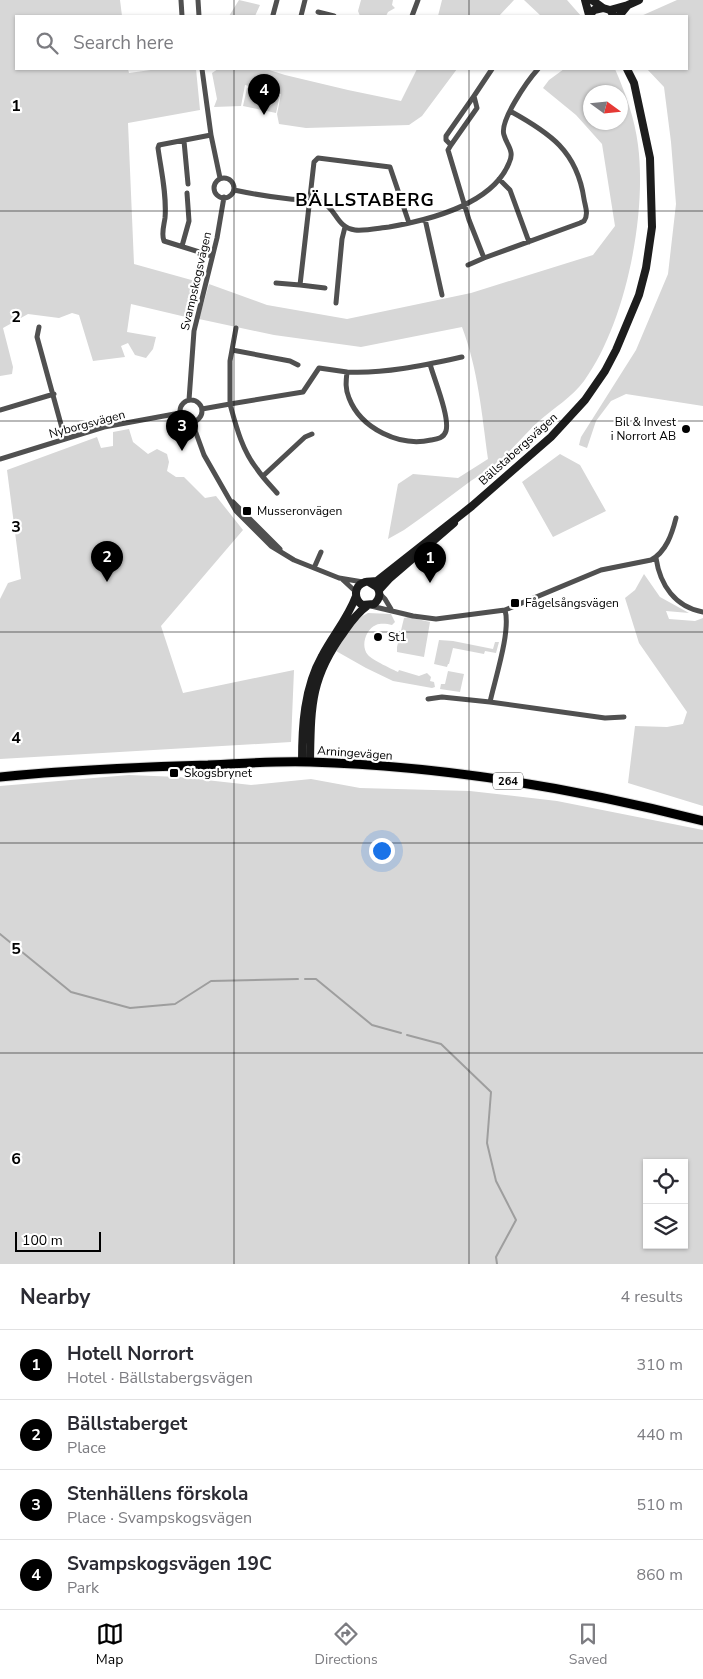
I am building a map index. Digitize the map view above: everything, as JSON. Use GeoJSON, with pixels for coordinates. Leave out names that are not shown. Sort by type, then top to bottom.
{"type":"FeatureCollection","features":[{"type":"Feature","properties":{"kind":"main road","name":"Arningevägen"},"geometry":{"type":"LineString","coordinates":[[0,777],[148,767],[306,762],[459,774],[524,783],[648,807],[703,821]]}},
{"type":"Feature","properties":{"kind":"street"},"geometry":{"type":"LineString","coordinates":[[181,0],[182,15]]}},
{"type":"Feature","properties":{"kind":"street"},"geometry":{"type":"LineString","coordinates":[[198,0],[199,15]]}},
{"type":"Feature","properties":{"kind":"street"},"geometry":{"type":"LineString","coordinates":[[274,13],[277,0]]}},
{"type":"Feature","properties":{"kind":"street"},"geometry":{"type":"LineString","coordinates":[[301,15],[305,0]]}},
{"type":"Feature","properties":{"kind":"street"},"geometry":{"type":"LineString","coordinates":[[412,15],[418,0]]}},
{"type":"Feature","properties":{"kind":"street"},"geometry":{"type":"LineString","coordinates":[[585,0],[589,15],[596,9],[609,11],[639,0]]}},
{"type":"Feature","properties":{"kind":"street"},"geometry":{"type":"LineString","coordinates":[[592,0],[609,11]]}},
{"type":"Feature","properties":{"kind":"street"},"geometry":{"type":"LineString","coordinates":[[620,15],[628,5]]}},
{"type":"Feature","properties":{"kind":"street"},"geometry":{"type":"LineString","coordinates":[[318,12],[330,15]]}},
{"type":"Feature","properties":{"kind":"street","name":"Svampskogsvägen"},"geometry":{"type":"LineString","coordinates":[[189,400],[194,331],[224,198],[215,191],[215,184],[220,178],[211,135],[202,70]]}},
{"type":"Feature","properties":{"kind":"street"},"geometry":{"type":"LineString","coordinates":[[452,145],[446,140],[446,136],[491,70]]}},
{"type":"Feature","properties":{"kind":"street"},"geometry":{"type":"LineString","coordinates":[[234,190],[268,197],[322,202],[345,227],[355,230],[409,223],[465,206],[480,197],[499,179],[509,164],[511,149],[503,135],[503,129],[520,93],[537,70]]}},
{"type":"Feature","properties":{"kind":"street","name":"Bällstabergsvägen"},"geometry":{"type":"LineString","coordinates":[[379,592],[389,579],[551,437],[585,400],[605,371],[626,328],[639,295],[646,268],[652,227],[650,158],[634,83],[628,70]]}},
{"type":"Feature","properties":{"kind":"street"},"geometry":{"type":"LineString","coordinates":[[474,96],[477,108],[448,150],[465,206],[484,258]]}},
{"type":"Feature","properties":{"kind":"street"},"geometry":{"type":"LineString","coordinates":[[468,264],[580,223],[584,221],[587,215],[582,185],[569,156],[554,139],[510,111]]}},
{"type":"Feature","properties":{"kind":"street"},"geometry":{"type":"LineString","coordinates":[[211,135],[159,145],[158,148],[165,215],[162,237],[164,241],[212,256]]}},
{"type":"Feature","properties":{"kind":"street"},"geometry":{"type":"LineString","coordinates":[[184,141],[188,184]]}},
{"type":"Feature","properties":{"kind":"street"},"geometry":{"type":"LineString","coordinates":[[300,285],[314,162],[318,158],[387,166],[392,169],[409,223]]}},
{"type":"Feature","properties":{"kind":"street"},"geometry":{"type":"LineString","coordinates":[[220,178],[232,181],[234,190],[230,196],[224,198]]}},
{"type":"Feature","properties":{"kind":"street"},"geometry":{"type":"LineString","coordinates":[[499,179],[510,190],[529,242]]}},
{"type":"Feature","properties":{"kind":"street"},"geometry":{"type":"LineString","coordinates":[[182,246],[189,221],[187,193]]}},
{"type":"Feature","properties":{"kind":"street"},"geometry":{"type":"LineString","coordinates":[[425,219],[442,295]]}},
{"type":"Feature","properties":{"kind":"street"},"geometry":{"type":"LineString","coordinates":[[336,303],[342,239],[345,227]]}},
{"type":"Feature","properties":{"kind":"street"},"geometry":{"type":"LineString","coordinates":[[276,283],[325,288]]}},
{"type":"Feature","properties":{"kind":"street"},"geometry":{"type":"LineString","coordinates":[[39,327],[37,337],[65,440]]}},
{"type":"Feature","properties":{"kind":"street"},"geometry":{"type":"LineString","coordinates":[[236,328],[230,361],[230,404],[235,426],[256,469],[277,494]]}},
{"type":"Feature","properties":{"kind":"street"},"geometry":{"type":"LineString","coordinates":[[232,350],[290,361],[298,365]]}},
{"type":"Feature","properties":{"kind":"street"},"geometry":{"type":"LineString","coordinates":[[202,409],[303,392],[319,368],[368,373],[430,364],[462,357]]}},
{"type":"Feature","properties":{"kind":"street"},"geometry":{"type":"LineString","coordinates":[[347,372],[346,388],[349,399],[362,418],[372,428],[410,443],[440,438],[446,432],[447,420],[430,364]]}},
{"type":"Feature","properties":{"kind":"street"},"geometry":{"type":"LineString","coordinates":[[0,410],[54,394]]}},
{"type":"Feature","properties":{"kind":"street"},"geometry":{"type":"LineString","coordinates":[[189,400],[197,402],[202,409],[199,418],[192,422],[184,420],[180,413],[182,405],[189,400]]}},
{"type":"Feature","properties":{"kind":"street","name":"Nyborgsvägen"},"geometry":{"type":"LineString","coordinates":[[0,459],[118,424],[180,413]]}},
{"type":"Feature","properties":{"kind":"street"},"geometry":{"type":"LineString","coordinates":[[192,422],[204,455],[236,511],[271,546],[294,560],[339,578],[374,584],[391,609]]}},
{"type":"Feature","properties":{"kind":"street"},"geometry":{"type":"LineString","coordinates":[[263,476],[305,437],[312,434]]}},
{"type":"Feature","properties":{"kind":"street","name":"Bällstabergsvägen"},"geometry":{"type":"LineString","coordinates":[[367,582],[377,581],[472,506]]}},
{"type":"Feature","properties":{"kind":"street"},"geometry":{"type":"LineString","coordinates":[[339,578],[356,594],[359,603],[387,610],[391,609],[412,616],[436,619],[505,610],[601,570],[656,558],[671,537],[676,518]]}},
{"type":"Feature","properties":{"kind":"street"},"geometry":{"type":"LineString","coordinates":[[314,568],[322,552]]}},
{"type":"Feature","properties":{"kind":"street"},"geometry":{"type":"LineString","coordinates":[[656,558],[658,573],[677,602],[690,610],[703,612]]}},
{"type":"Feature","properties":{"kind":"street"},"geometry":{"type":"LineString","coordinates":[[306,762],[313,694],[324,658],[350,610],[360,585],[367,582]]}},
{"type":"Feature","properties":{"kind":"street"},"geometry":{"type":"LineString","coordinates":[[336,638],[359,612],[377,601],[379,592]]}},
{"type":"Feature","properties":{"kind":"street"},"geometry":{"type":"LineString","coordinates":[[490,702],[508,617],[505,610]]}},
{"type":"Feature","properties":{"kind":"street"},"geometry":{"type":"LineString","coordinates":[[428,699],[442,697],[605,718],[624,717]]}},
{"type":"Feature","properties":{"kind":"shaded area"},"geometry":{"type":"Polygon","coordinates":[[[0,0],[120,0],[122,15],[15,15],[15,70],[128,70],[129,73],[151,70],[196,70],[200,110],[128,123],[134,264],[195,281],[186,317],[131,304],[127,332],[156,337],[153,349],[146,358],[135,355],[128,343],[121,346],[125,357],[93,361],[79,315],[72,313],[59,318],[28,314],[3,328],[13,367],[12,374],[0,376],[0,0]]]}},
{"type":"Feature","properties":{"kind":"shaded area"},"geometry":{"type":"Polygon","coordinates":[[[239,0],[260,5],[255,15],[230,15],[239,0]]]}},
{"type":"Feature","properties":{"kind":"shaded area"},"geometry":{"type":"Polygon","coordinates":[[[361,0],[393,0],[392,5],[395,8],[386,15],[360,15],[358,11],[361,0]]]}},
{"type":"Feature","properties":{"kind":"shaded area"},"geometry":{"type":"Polygon","coordinates":[[[442,0],[514,0],[500,15],[438,15],[442,0]]]}},
{"type":"Feature","properties":{"kind":"shaded area"},"geometry":{"type":"Polygon","coordinates":[[[524,0],[567,0],[580,15],[540,15],[524,0]]]}},
{"type":"Feature","properties":{"kind":"shaded area"},"geometry":{"type":"Polygon","coordinates":[[[677,0],[703,0],[703,406],[626,394],[611,401],[596,421],[587,448],[579,445],[581,437],[636,350],[668,274],[676,204],[671,142],[664,87],[648,70],[688,70],[688,15],[643,15],[677,0]]]}},
{"type":"Feature","properties":{"kind":"shaded area"},"geometry":{"type":"Polygon","coordinates":[[[216,70],[269,70],[401,101],[416,70],[456,70],[422,116],[409,125],[306,128],[279,124],[277,114],[281,94],[245,85],[241,106],[214,107],[217,99],[212,73],[216,70]]]}},
{"type":"Feature","properties":{"kind":"shaded area"},"geometry":{"type":"Polygon","coordinates":[[[563,70],[615,70],[622,85],[583,85],[583,123],[543,88],[549,80],[563,70]]]}},
{"type":"Feature","properties":{"kind":"shaded area"},"geometry":{"type":"Polygon","coordinates":[[[247,88],[280,95],[276,113],[243,106],[247,88]]]}},
{"type":"Feature","properties":{"kind":"shaded area"},"geometry":{"type":"Polygon","coordinates":[[[628,103],[635,125],[640,173],[636,235],[622,299],[599,357],[584,381],[574,392],[539,421],[509,452],[404,530],[388,539],[398,484],[413,474],[458,478],[488,459],[476,376],[462,327],[361,347],[274,335],[199,319],[209,284],[267,305],[347,319],[471,293],[593,255],[615,226],[602,144],[589,130],[628,130],[628,103]]]}},
{"type":"Feature","properties":{"kind":"shaded area"},"geometry":{"type":"Polygon","coordinates":[[[129,429],[133,442],[148,454],[157,449],[167,454],[169,462],[167,471],[176,477],[184,477],[205,498],[216,496],[243,530],[161,626],[183,693],[294,670],[291,742],[0,759],[0,599],[8,583],[21,579],[7,470],[97,437],[101,448],[113,446],[113,432],[129,429]]]}},
{"type":"Feature","properties":{"kind":"shaded area"},"geometry":{"type":"Polygon","coordinates":[[[560,454],[580,465],[606,511],[553,537],[522,482],[560,454]]]}},
{"type":"Feature","properties":{"kind":"shaded area"},"geometry":{"type":"Polygon","coordinates":[[[644,574],[660,597],[689,613],[666,611],[669,619],[695,621],[703,618],[703,806],[628,783],[635,726],[667,727],[683,724],[687,712],[639,643],[625,598],[635,590],[644,574]]]}},
{"type":"Feature","properties":{"kind":"shaded area"},"geometry":{"type":"Polygon","coordinates":[[[368,613],[391,614],[395,622],[392,625],[378,624],[369,630],[364,643],[368,655],[398,672],[399,670],[419,676],[427,673],[431,677],[430,681],[434,682],[435,687],[393,681],[336,651],[357,619],[368,613]]]}},
{"type":"Feature","properties":{"kind":"shaded area"},"geometry":{"type":"Polygon","coordinates":[[[408,617],[430,622],[424,657],[397,652],[404,618],[408,617]]]}},
{"type":"Feature","properties":{"kind":"shaded area"},"geometry":{"type":"Polygon","coordinates":[[[439,640],[493,649],[495,642],[499,642],[496,653],[485,651],[484,654],[453,648],[447,667],[434,664],[439,640]]]}},
{"type":"Feature","properties":{"kind":"shaded area"},"geometry":{"type":"Polygon","coordinates":[[[448,671],[464,674],[460,692],[440,689],[441,684],[445,684],[448,671]]]}},
{"type":"Feature","properties":{"kind":"shaded area"},"geometry":{"type":"Polygon","coordinates":[[[129,775],[179,777],[251,785],[311,779],[360,788],[470,791],[557,801],[703,830],[703,1264],[0,1264],[0,786],[129,775]]]}},
{"type":"Feature","properties":{"kind":"waterway"},"geometry":{"type":"LineString","coordinates":[[0,934],[71,992],[130,1008],[175,1004],[211,981],[298,979]]}},
{"type":"Feature","properties":{"kind":"waterway"},"geometry":{"type":"LineString","coordinates":[[305,979],[316,979],[372,1025],[401,1033]]}},
{"type":"Feature","properties":{"kind":"waterway"},"geometry":{"type":"LineString","coordinates":[[407,1035],[441,1044],[491,1092],[487,1143],[496,1181],[516,1220],[496,1257],[497,1264]]}},
{"type":"Feature","properties":{"kind":"place","name":"Svampskogsvägen 19C"},"geometry":{"type":"Point","coordinates":[264,115]}},
{"type":"Feature","properties":{"kind":"place","name":"Bil & Invest i Norrort AB"},"geometry":{"type":"Point","coordinates":[686,429]}},
{"type":"Feature","properties":{"kind":"place","name":"Stenhällens förskola"},"geometry":{"type":"Point","coordinates":[182,451]}},
{"type":"Feature","properties":{"kind":"place","name":"Musseronvägen"},"geometry":{"type":"Point","coordinates":[247,511]}},
{"type":"Feature","properties":{"kind":"place","name":"Bällstaberget"},"geometry":{"type":"Point","coordinates":[107,582]}},
{"type":"Feature","properties":{"kind":"place","name":"Hotell Norrort"},"geometry":{"type":"Point","coordinates":[430,583]}},
{"type":"Feature","properties":{"kind":"place","name":"Fågelsångsvägen"},"geometry":{"type":"Point","coordinates":[515,603]}},
{"type":"Feature","properties":{"kind":"place","name":"St1"},"geometry":{"type":"Point","coordinates":[378,637]}},
{"type":"Feature","properties":{"kind":"place","name":"Skogsbrynet"},"geometry":{"type":"Point","coordinates":[174,773]}},
{"type":"Feature","properties":{"kind":"district","name":"BÄLLSTABERG"},"geometry":{"type":"Point","coordinates":[365,200]}}]}
